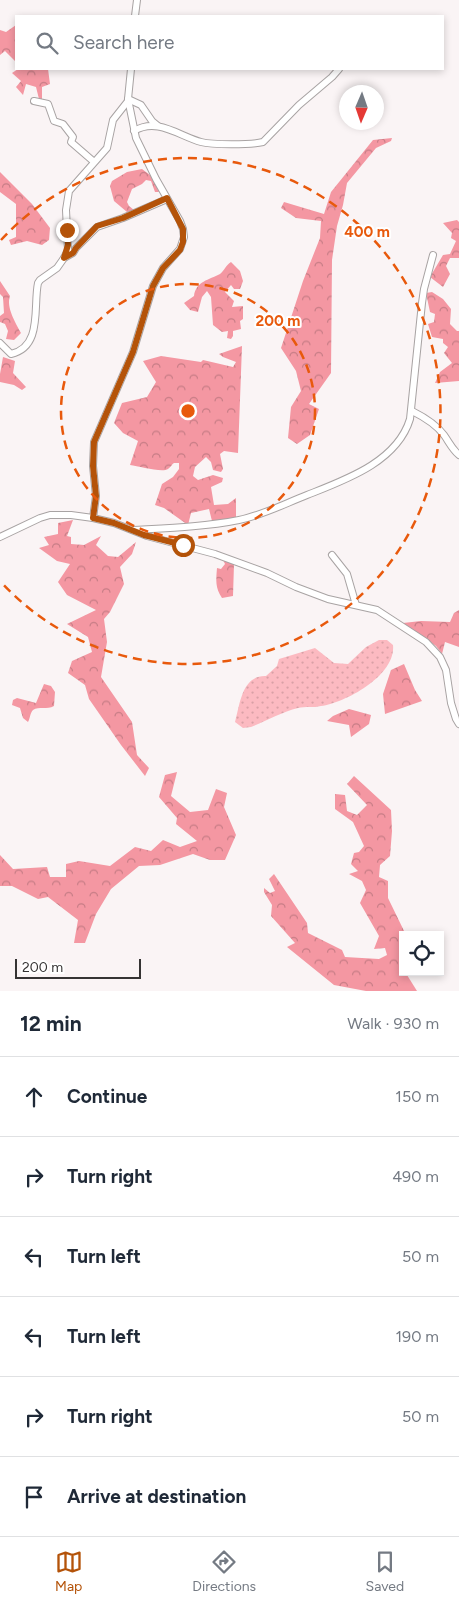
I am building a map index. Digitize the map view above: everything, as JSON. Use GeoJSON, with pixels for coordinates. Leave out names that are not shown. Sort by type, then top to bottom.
{"type":"FeatureCollection","features":[{"type":"Feature","properties":{"kind":"street"},"geometry":{"type":"LineString","coordinates":[[135,15],[137,0]]}},
{"type":"Feature","properties":{"kind":"street"},"geometry":{"type":"LineString","coordinates":[[93,518],[96,496],[93,466],[94,442],[131,357],[153,286],[163,268],[180,250],[183,242],[183,229],[151,169],[134,131],[128,100],[131,70]]}},
{"type":"Feature","properties":{"kind":"street"},"geometry":{"type":"LineString","coordinates":[[128,100],[141,106],[158,126],[204,143],[263,142],[298,105],[332,77],[337,70]]}},
{"type":"Feature","properties":{"kind":"street"},"geometry":{"type":"LineString","coordinates":[[0,343],[9,352],[14,354],[29,341],[36,317],[38,284],[57,268],[64,258],[68,245],[66,210],[69,191],[93,161],[107,148],[113,120],[128,100]]}},
{"type":"Feature","properties":{"kind":"street"},"geometry":{"type":"LineString","coordinates":[[34,101],[48,104],[54,121],[66,126],[73,137],[71,142],[93,161]]}},
{"type":"Feature","properties":{"kind":"street"},"geometry":{"type":"LineString","coordinates":[[134,131],[144,126],[158,126]]}},
{"type":"Feature","properties":{"kind":"street"},"geometry":{"type":"LineString","coordinates":[[64,258],[73,253],[97,226],[123,218],[167,198]]}},
{"type":"Feature","properties":{"kind":"street"},"geometry":{"type":"LineString","coordinates":[[132,530],[186,528],[239,520],[268,512],[308,494],[328,488],[390,451],[405,433],[412,411],[422,303],[434,255]]}},
{"type":"Feature","properties":{"kind":"street"},"geometry":{"type":"LineString","coordinates":[[412,411],[434,425],[459,455]]}},
{"type":"Feature","properties":{"kind":"street"},"geometry":{"type":"LineString","coordinates":[[0,537],[50,515],[72,515],[93,518],[114,523],[147,536],[215,554],[267,572],[290,585],[318,596],[376,610],[435,651],[446,670],[451,703],[459,724]]}},
{"type":"Feature","properties":{"kind":"street"},"geometry":{"type":"LineString","coordinates":[[332,555],[347,574],[356,605]]}},
{"type":"Feature","properties":{"kind":"shaded area"},"geometry":{"type":"Polygon","coordinates":[[[379,640],[387,640],[393,645],[392,656],[387,667],[368,685],[356,693],[318,707],[301,707],[251,727],[243,728],[235,722],[243,692],[247,685],[258,677],[266,676],[277,666],[279,659],[315,648],[334,663],[348,664],[366,647],[379,640]]]}},
{"type":"Feature","properties":{"kind":"green space"},"geometry":{"type":"Polygon","coordinates":[[[15,26],[15,61],[5,51],[0,55],[0,30],[6,32],[15,26]]]}},
{"type":"Feature","properties":{"kind":"green space"},"geometry":{"type":"Polygon","coordinates":[[[16,70],[48,70],[50,84],[42,87],[42,100],[39,99],[36,87],[26,84],[23,95],[16,87],[21,81],[12,73],[16,70]]]}},
{"type":"Feature","properties":{"kind":"green space"},"geometry":{"type":"Polygon","coordinates":[[[392,138],[391,141],[376,148],[347,183],[337,226],[332,260],[331,373],[309,404],[319,409],[310,435],[297,444],[288,438],[291,407],[301,391],[296,371],[281,348],[303,281],[320,238],[321,221],[296,218],[281,208],[284,202],[324,214],[331,192],[373,140],[392,138]]]}},
{"type":"Feature","properties":{"kind":"green space"},"geometry":{"type":"Polygon","coordinates":[[[142,169],[150,175],[150,172],[159,192],[155,192],[151,181],[146,180],[132,189],[127,202],[134,210],[127,212],[114,201],[110,186],[112,181],[127,172],[142,169]]]}},
{"type":"Feature","properties":{"kind":"green space"},"geometry":{"type":"Polygon","coordinates":[[[0,172],[32,204],[50,228],[49,240],[42,245],[27,241],[11,245],[9,240],[16,237],[16,204],[0,192],[0,172]]]}},
{"type":"Feature","properties":{"kind":"green space"},"geometry":{"type":"Polygon","coordinates":[[[457,220],[459,222],[459,258],[450,258],[446,266],[450,274],[443,287],[430,277],[443,255],[450,254],[456,241],[451,238],[452,233],[443,223],[457,220]]]}},
{"type":"Feature","properties":{"kind":"green space"},"geometry":{"type":"Polygon","coordinates":[[[231,262],[240,271],[243,281],[240,289],[234,289],[231,285],[225,292],[234,301],[232,307],[243,306],[243,319],[240,321],[241,329],[233,331],[231,339],[227,338],[228,331],[222,332],[213,325],[211,297],[207,291],[202,297],[198,312],[190,310],[184,303],[194,296],[200,284],[220,274],[231,262]]]}},
{"type":"Feature","properties":{"kind":"green space"},"geometry":{"type":"Polygon","coordinates":[[[0,281],[10,296],[10,310],[21,333],[14,340],[6,339],[8,331],[5,324],[0,322],[0,316],[4,313],[3,297],[0,294],[0,281]]]}},
{"type":"Feature","properties":{"kind":"green space"},"geometry":{"type":"Polygon","coordinates":[[[432,292],[443,299],[451,309],[450,324],[459,331],[459,381],[435,383],[440,372],[452,363],[444,353],[448,347],[443,343],[443,339],[432,337],[428,324],[434,322],[435,314],[430,312],[426,293],[432,292]]]}},
{"type":"Feature","properties":{"kind":"green space"},"geometry":{"type":"Polygon","coordinates":[[[242,346],[238,453],[224,451],[220,454],[223,469],[221,472],[213,470],[211,462],[206,457],[195,467],[193,476],[198,480],[213,475],[223,478],[222,482],[211,487],[214,505],[228,504],[236,498],[236,518],[212,521],[209,509],[191,513],[188,525],[164,508],[155,505],[162,484],[173,477],[179,469],[179,463],[174,463],[165,470],[130,465],[138,441],[123,433],[114,423],[122,403],[147,397],[156,382],[143,361],[161,356],[201,362],[203,360],[233,367],[236,362],[219,354],[242,346]]]}},
{"type":"Feature","properties":{"kind":"green space"},"geometry":{"type":"Polygon","coordinates":[[[3,357],[15,361],[13,373],[26,387],[22,390],[14,385],[0,382],[3,357]]]}},
{"type":"Feature","properties":{"kind":"green space"},"geometry":{"type":"Polygon","coordinates":[[[73,520],[67,536],[71,537],[71,544],[84,545],[101,536],[96,545],[108,556],[118,557],[136,542],[132,554],[120,567],[124,584],[110,612],[104,619],[107,642],[101,677],[132,722],[137,755],[149,768],[145,776],[89,699],[85,685],[68,673],[72,661],[92,652],[88,637],[67,624],[96,610],[67,595],[58,582],[70,564],[57,561],[39,548],[49,545],[44,537],[58,534],[58,523],[73,520]]]}},
{"type":"Feature","properties":{"kind":"green space"},"geometry":{"type":"Polygon","coordinates":[[[223,560],[234,564],[233,596],[222,598],[217,587],[216,576],[217,568],[221,569],[225,564],[223,560]]]}},
{"type":"Feature","properties":{"kind":"green space"},"geometry":{"type":"Polygon","coordinates":[[[459,610],[459,647],[445,642],[442,654],[436,646],[403,623],[421,621],[450,622],[454,613],[459,610]]]}},
{"type":"Feature","properties":{"kind":"green space"},"geometry":{"type":"Polygon","coordinates":[[[404,664],[422,701],[385,714],[383,694],[391,670],[404,664]]]}},
{"type":"Feature","properties":{"kind":"green space"},"geometry":{"type":"Polygon","coordinates":[[[44,684],[51,686],[55,692],[54,706],[33,710],[28,722],[23,718],[20,708],[12,705],[13,700],[17,698],[36,703],[44,684]]]}},
{"type":"Feature","properties":{"kind":"green space"},"geometry":{"type":"Polygon","coordinates":[[[349,709],[371,715],[369,724],[351,737],[349,725],[327,721],[333,716],[349,709]]]}},
{"type":"Feature","properties":{"kind":"green space"},"geometry":{"type":"Polygon","coordinates":[[[177,772],[171,796],[190,812],[208,810],[216,789],[227,793],[224,807],[236,835],[225,860],[210,860],[193,854],[160,865],[139,866],[111,889],[96,914],[85,943],[74,943],[78,920],[48,897],[38,899],[12,886],[0,886],[0,855],[13,869],[47,867],[50,877],[66,877],[66,864],[79,861],[110,866],[135,847],[151,851],[163,840],[180,847],[197,841],[176,824],[177,818],[159,797],[165,775],[177,772]]]}},
{"type":"Feature","properties":{"kind":"green space"},"geometry":{"type":"Polygon","coordinates":[[[354,776],[391,810],[390,856],[380,865],[379,877],[388,881],[388,898],[404,931],[399,931],[399,976],[408,976],[417,991],[366,991],[334,985],[287,947],[295,943],[271,916],[272,905],[264,892],[264,888],[270,893],[275,891],[269,879],[274,874],[307,923],[308,933],[342,950],[345,957],[379,959],[387,955],[385,948],[374,949],[379,936],[360,903],[366,890],[362,881],[349,874],[358,871],[351,864],[354,853],[359,852],[364,846],[353,822],[335,809],[335,794],[345,795],[347,811],[357,815],[367,805],[347,784],[354,776]]]}},
{"type":"Feature","properties":{"kind":"route"},"geometry":{"type":"LineString","coordinates":[[67,230],[68,250],[64,258],[70,256],[97,226],[123,218],[167,198],[183,229],[183,242],[180,250],[163,268],[153,286],[135,347],[93,445],[93,481],[96,496],[93,518],[114,523],[144,535],[183,545]]}}]}
